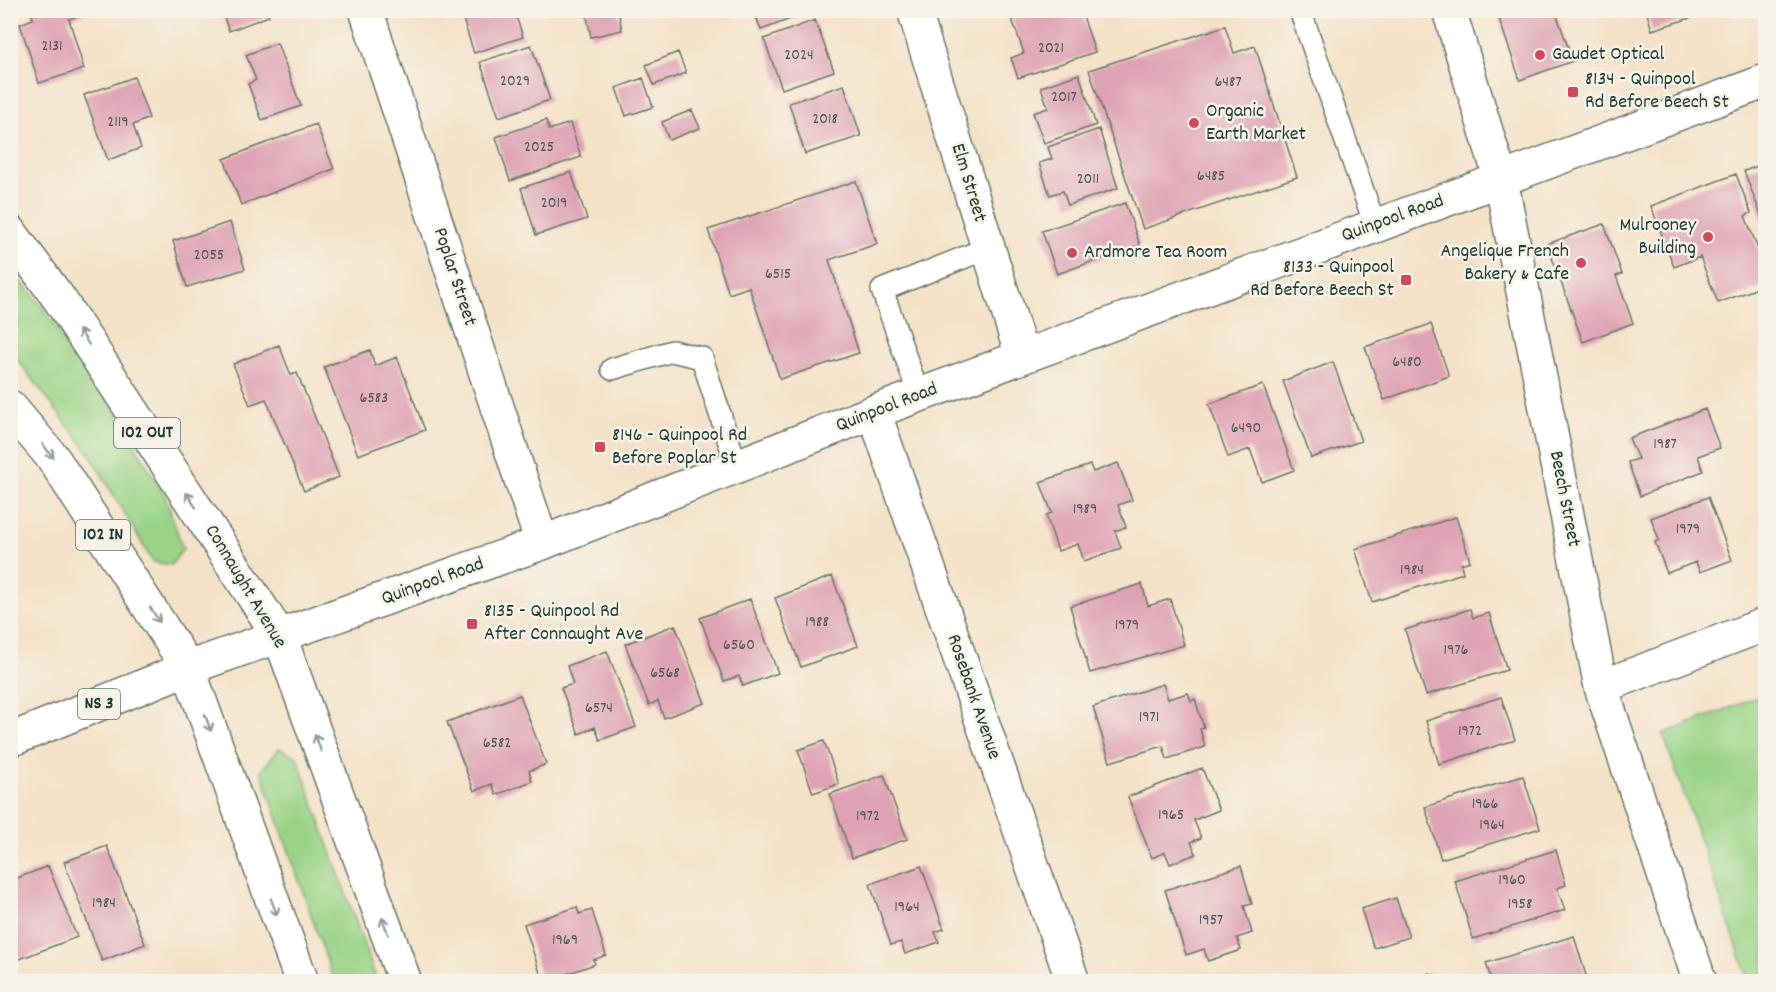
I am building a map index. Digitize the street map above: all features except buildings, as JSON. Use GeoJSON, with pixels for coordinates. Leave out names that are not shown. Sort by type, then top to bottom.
{"type":"FeatureCollection","features":[{"type":"Feature","properties":{"kind":"main road","name":"Poplar Street"},"geometry":{"type":"LineString","coordinates":[[366,10],[542,543]]}},
{"type":"Feature","properties":{"kind":"main road","name":"Elm Street"},"geometry":{"type":"LineString","coordinates":[[914,10],[1022,356]]}},
{"type":"Feature","properties":{"kind":"main road","name":"Beech Street"},"geometry":{"type":"LineString","coordinates":[[1449,10],[1501,180],[1601,687],[1700,981]]}},
{"type":"Feature","properties":{"kind":"main road","name":"Quinpool Road"},"geometry":{"type":"LineString","coordinates":[[10,740],[188,668],[542,543],[1022,356],[1766,81]]}},
{"type":"Feature","properties":{"kind":"main road","name":"Connaught Avenue"},"geometry":{"type":"LineString","coordinates":[[10,232],[60,300],[280,637],[405,981]]}},
{"type":"Feature","properties":{"kind":"main road","name":"102 IN"},"geometry":{"type":"LineString","coordinates":[[10,406],[53,458],[188,668]]}},
{"type":"Feature","properties":{"kind":"main road","name":"Rosebank Avenue"},"geometry":{"type":"LineString","coordinates":[[874,412],[1073,981]]}},
{"type":"Feature","properties":{"kind":"main road"},"geometry":{"type":"LineString","coordinates":[[1601,687],[1766,624]]}},
{"type":"Feature","properties":{"kind":"main road"},"geometry":{"type":"LineString","coordinates":[[188,668],[302,981]]}},
{"type":"Feature","properties":{"kind":"lane"},"geometry":{"type":"LineString","coordinates":[[1300,10],[1375,225]]}},
{"type":"Feature","properties":{"kind":"lane"},"geometry":{"type":"LineString","coordinates":[[920,395],[882,290],[988,248]]}},
{"type":"Feature","properties":{"kind":"lane"},"geometry":{"type":"LineString","coordinates":[[612,369],[672,351],[702,358],[737,467]]}},
{"type":"Feature","properties":{"kind":"green space"},"geometry":{"type":"Polygon","coordinates":[[[11,271],[33,295],[101,387],[165,496],[183,549],[171,565],[153,562],[89,453],[11,351],[11,271]]]}},
{"type":"Feature","properties":{"kind":"green space"},"geometry":{"type":"Polygon","coordinates":[[[1765,694],[1765,981],[1749,981],[1663,734],[1765,694]]]}},
{"type":"Feature","properties":{"kind":"green space"},"geometry":{"type":"Polygon","coordinates":[[[279,748],[297,757],[377,981],[334,981],[261,771],[279,748]]]}},
{"type":"Feature","properties":{"kind":"place","name":"Gaudet Optical"},"geometry":{"type":"Point","coordinates":[1540,55]}},
{"type":"Feature","properties":{"kind":"place","name":"8134 - Quinpool Rd Before Beech St"},"geometry":{"type":"Point","coordinates":[1573,92]}},
{"type":"Feature","properties":{"kind":"place","name":"Organic Earth Market"},"geometry":{"type":"Point","coordinates":[1194,123]}},
{"type":"Feature","properties":{"kind":"place","name":"Mulrooney Building"},"geometry":{"type":"Point","coordinates":[1708,237]}},
{"type":"Feature","properties":{"kind":"place","name":"Ardmore Tea Room"},"geometry":{"type":"Point","coordinates":[1072,253]}},
{"type":"Feature","properties":{"kind":"place","name":"Angelique French Bakery & Cafe"},"geometry":{"type":"Point","coordinates":[1581,263]}},
{"type":"Feature","properties":{"kind":"place","name":"8133 - Quinpool Rd Before Beech St"},"geometry":{"type":"Point","coordinates":[1406,280]}},
{"type":"Feature","properties":{"kind":"place","name":"8146 - Quinpool Rd Before Poplar St"},"geometry":{"type":"Point","coordinates":[600,447]}},
{"type":"Feature","properties":{"kind":"place","name":"8135 - Quinpool Rd After Connaught Ave"},"geometry":{"type":"Point","coordinates":[472,624]}}]}
